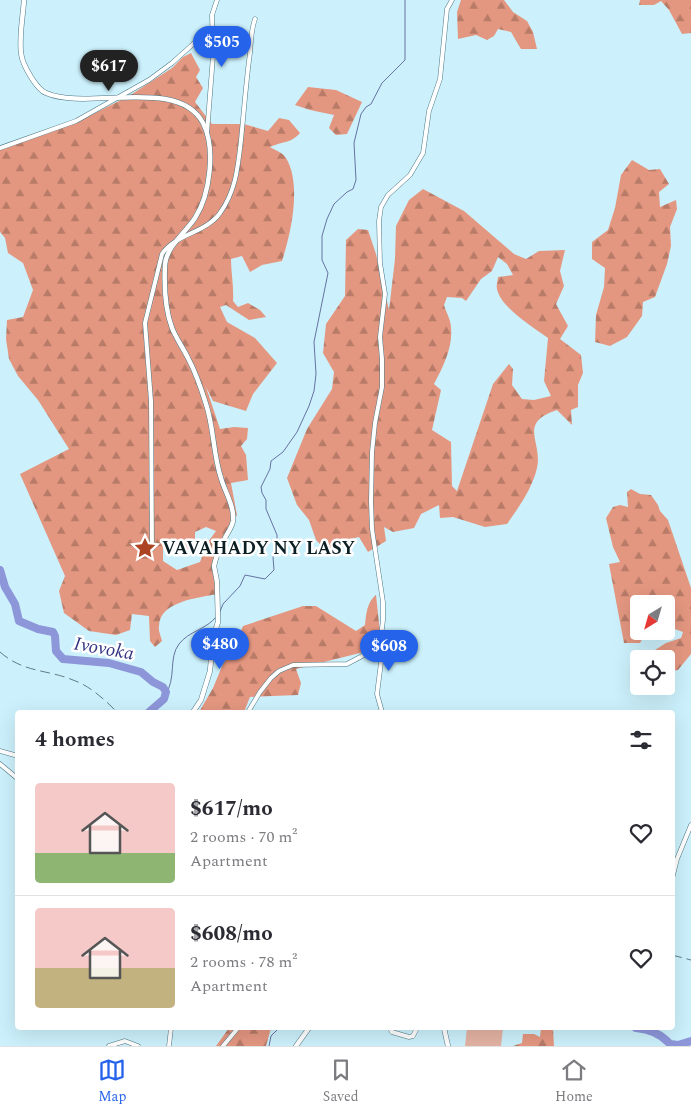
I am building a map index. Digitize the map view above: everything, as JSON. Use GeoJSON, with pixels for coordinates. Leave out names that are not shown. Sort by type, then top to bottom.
{"type":"FeatureCollection","features":[{"type":"Feature","properties":{"kind":"street"},"geometry":{"type":"LineString","coordinates":[[24,0],[21,53],[25,68],[36,85],[45,92],[60,97],[79,99],[118,97],[166,99],[178,102],[197,115],[207,133]]}},
{"type":"Feature","properties":{"kind":"street"},"geometry":{"type":"LineString","coordinates":[[194,710],[200,700],[210,671],[213,638],[219,618],[214,566],[233,521],[233,514],[220,477],[207,407],[197,377],[172,330],[168,314],[165,262],[170,250],[196,217],[203,199],[210,167],[210,148],[207,133],[214,56],[211,31],[212,15],[217,0]]}},
{"type":"Feature","properties":{"kind":"street"},"geometry":{"type":"LineString","coordinates":[[382,710],[378,694],[383,647],[381,636],[383,602],[372,529],[371,502],[374,423],[382,387],[380,337],[385,294],[380,263],[379,221],[381,207],[388,194],[410,175],[423,153],[428,110],[440,79],[444,22],[447,9],[452,0]]}},
{"type":"Feature","properties":{"kind":"street"},"geometry":{"type":"LineString","coordinates":[[152,548],[151,401],[145,323],[165,248],[215,219],[226,204],[235,183],[247,68],[255,19]]}},
{"type":"Feature","properties":{"kind":"street"},"geometry":{"type":"LineString","coordinates":[[0,148],[76,121],[149,80],[172,63],[202,36],[211,31]]}},
{"type":"Feature","properties":{"kind":"street"},"geometry":{"type":"LineString","coordinates":[[249,710],[271,678],[280,671],[293,665],[347,664],[364,655],[381,636]]}},
{"type":"Feature","properties":{"kind":"street"},"geometry":{"type":"LineString","coordinates":[[0,751],[15,755]]}},
{"type":"Feature","properties":{"kind":"street"},"geometry":{"type":"LineString","coordinates":[[0,764],[15,776]]}},
{"type":"Feature","properties":{"kind":"street"},"geometry":{"type":"LineString","coordinates":[[675,867],[691,825]]}},
{"type":"Feature","properties":{"kind":"street"},"geometry":{"type":"LineString","coordinates":[[169,1046],[171,1030]]}},
{"type":"Feature","properties":{"kind":"street"},"geometry":{"type":"LineString","coordinates":[[223,1046],[236,1030]]}},
{"type":"Feature","properties":{"kind":"street"},"geometry":{"type":"LineString","coordinates":[[296,1046],[308,1030]]}},
{"type":"Feature","properties":{"kind":"street"},"geometry":{"type":"LineString","coordinates":[[391,1030],[392,1032],[409,1037],[413,1036],[416,1030]]}},
{"type":"Feature","properties":{"kind":"street"},"geometry":{"type":"LineString","coordinates":[[444,1030],[448,1046]]}},
{"type":"Feature","properties":{"kind":"street"},"geometry":{"type":"LineString","coordinates":[[109,1046],[125,1041],[138,1046]]}},
{"type":"Feature","properties":{"kind":"green space"},"geometry":{"type":"Polygon","coordinates":[[[461,0],[504,0],[513,12],[527,21],[533,32],[537,49],[521,49],[511,32],[498,29],[494,36],[487,40],[476,35],[458,39],[457,12],[461,0]]]}},
{"type":"Feature","properties":{"kind":"green space"},"geometry":{"type":"Polygon","coordinates":[[[640,0],[691,0],[691,33],[682,34],[669,10],[661,1],[654,5],[639,5],[640,0]]]}},
{"type":"Feature","properties":{"kind":"green space"},"geometry":{"type":"Polygon","coordinates":[[[191,53],[200,70],[196,77],[203,88],[195,102],[212,124],[244,124],[268,131],[279,118],[289,120],[300,133],[290,141],[270,147],[286,158],[291,169],[293,182],[293,209],[289,237],[282,261],[262,265],[250,272],[242,256],[231,259],[233,301],[238,307],[248,303],[260,310],[266,317],[249,320],[226,305],[220,307],[227,322],[255,338],[277,363],[253,394],[246,411],[213,401],[206,387],[220,429],[248,428],[247,439],[241,446],[246,455],[248,480],[231,483],[237,515],[216,558],[217,594],[181,602],[166,611],[161,618],[159,626],[162,641],[155,647],[150,641],[149,616],[132,614],[130,630],[116,635],[89,631],[64,613],[59,591],[65,576],[20,474],[69,449],[38,400],[18,376],[9,359],[6,339],[7,320],[23,317],[33,290],[23,263],[8,253],[5,238],[0,232],[0,150],[77,122],[129,96],[172,68],[183,57],[191,53]],[[206,527],[195,532],[195,551],[170,544],[163,547],[163,561],[177,570],[200,562],[208,542],[216,531],[206,527]]]}},
{"type":"Feature","properties":{"kind":"green space"},"geometry":{"type":"Polygon","coordinates":[[[308,87],[336,90],[362,102],[347,134],[336,135],[329,128],[334,115],[295,105],[308,87]]]}},
{"type":"Feature","properties":{"kind":"green space"},"geometry":{"type":"Polygon","coordinates":[[[632,160],[649,170],[660,169],[669,184],[659,192],[660,207],[676,200],[677,209],[670,227],[671,246],[667,264],[655,297],[643,302],[642,316],[627,337],[610,346],[595,342],[596,315],[604,287],[605,268],[592,259],[592,242],[608,230],[615,208],[621,175],[632,160]]]}},
{"type":"Feature","properties":{"kind":"green space"},"geometry":{"type":"Polygon","coordinates":[[[423,189],[464,211],[514,254],[526,259],[539,251],[565,250],[560,271],[564,286],[556,304],[568,326],[560,339],[581,355],[583,373],[578,385],[578,407],[571,410],[572,425],[557,410],[545,415],[538,421],[534,434],[538,459],[535,476],[525,498],[507,524],[485,527],[453,517],[440,518],[439,505],[421,514],[414,528],[393,532],[384,527],[386,541],[368,552],[359,537],[351,539],[338,549],[325,549],[316,540],[309,520],[297,505],[287,478],[307,429],[332,389],[334,372],[323,353],[326,324],[345,296],[346,240],[358,229],[368,230],[376,254],[389,310],[395,259],[396,226],[409,200],[423,189]],[[498,257],[492,271],[481,279],[466,301],[462,298],[447,297],[444,305],[450,322],[451,335],[447,357],[434,384],[441,390],[432,430],[451,442],[452,486],[457,491],[493,384],[509,364],[513,369],[512,385],[522,399],[534,400],[551,396],[544,381],[548,338],[511,310],[497,289],[498,277],[513,275],[507,264],[498,257]]]}},
{"type":"Feature","properties":{"kind":"green space"},"geometry":{"type":"Polygon","coordinates":[[[631,489],[640,494],[651,495],[660,511],[668,520],[691,588],[691,654],[678,670],[675,670],[675,650],[655,650],[666,643],[681,638],[683,632],[675,629],[675,595],[630,595],[630,640],[642,640],[640,643],[624,643],[609,564],[620,562],[613,547],[606,518],[613,507],[620,505],[628,507],[627,492],[631,489]]]}},
{"type":"Feature","properties":{"kind":"green space"},"geometry":{"type":"Polygon","coordinates":[[[376,595],[380,632],[364,652],[296,669],[301,683],[298,695],[250,697],[245,710],[200,710],[243,626],[303,606],[316,606],[356,631],[365,625],[369,605],[376,595]]]}},
{"type":"Feature","properties":{"kind":"green space"},"geometry":{"type":"Polygon","coordinates":[[[228,1030],[270,1030],[266,1046],[216,1046],[228,1030]]]}},
{"type":"Feature","properties":{"kind":"green space"},"geometry":{"type":"Polygon","coordinates":[[[541,1030],[553,1030],[554,1046],[513,1046],[522,1043],[523,1034],[534,1034],[540,1037],[541,1030]]]}},
{"type":"Feature","properties":{"kind":"shaded area"},"geometry":{"type":"Polygon","coordinates":[[[467,1030],[503,1030],[501,1046],[465,1046],[467,1030]]]}},
{"type":"Feature","properties":{"kind":"waterway"},"geometry":{"type":"LineString","coordinates":[[219,614],[223,604],[240,586],[245,575],[265,579],[274,570],[273,557],[277,547],[277,535],[266,509],[266,500],[261,487],[270,469],[271,461],[283,452],[297,432],[314,391],[316,374],[314,342],[328,273],[322,260],[322,236],[334,204],[353,189],[356,180],[354,143],[361,114],[371,104],[382,83],[405,60],[405,0]]}},
{"type":"Feature","properties":{"kind":"waterway","name":"Ivovoka"},"geometry":{"type":"LineString","coordinates":[[0,570],[5,587],[15,604],[19,621],[38,629],[53,632],[56,651],[63,659],[109,663],[141,672],[153,682],[163,687],[166,692],[164,699],[151,710]]}},
{"type":"Feature","properties":{"kind":"waterway"},"geometry":{"type":"LineString","coordinates":[[165,695],[171,682],[174,656],[179,644],[216,617]]}},
{"type":"Feature","properties":{"kind":"waterway"},"geometry":{"type":"LineString","coordinates":[[269,1046],[271,1036],[277,1030]]}},
{"type":"Feature","properties":{"kind":"waterway","name":"Ivovoka"},"geometry":{"type":"LineString","coordinates":[[646,1030],[663,1037],[670,1044],[678,1045],[691,1041]]}},
{"type":"Feature","properties":{"kind":"railway"},"geometry":{"type":"LineString","coordinates":[[0,652],[18,664],[63,676],[85,686],[115,710]]}},
{"type":"Feature","properties":{"kind":"railway"},"geometry":{"type":"LineString","coordinates":[[675,956],[691,960]]}},
{"type":"Feature","properties":{"kind":"place","name":"VAVAHADY NY LASY"},"geometry":{"type":"Point","coordinates":[145,548]}}]}
